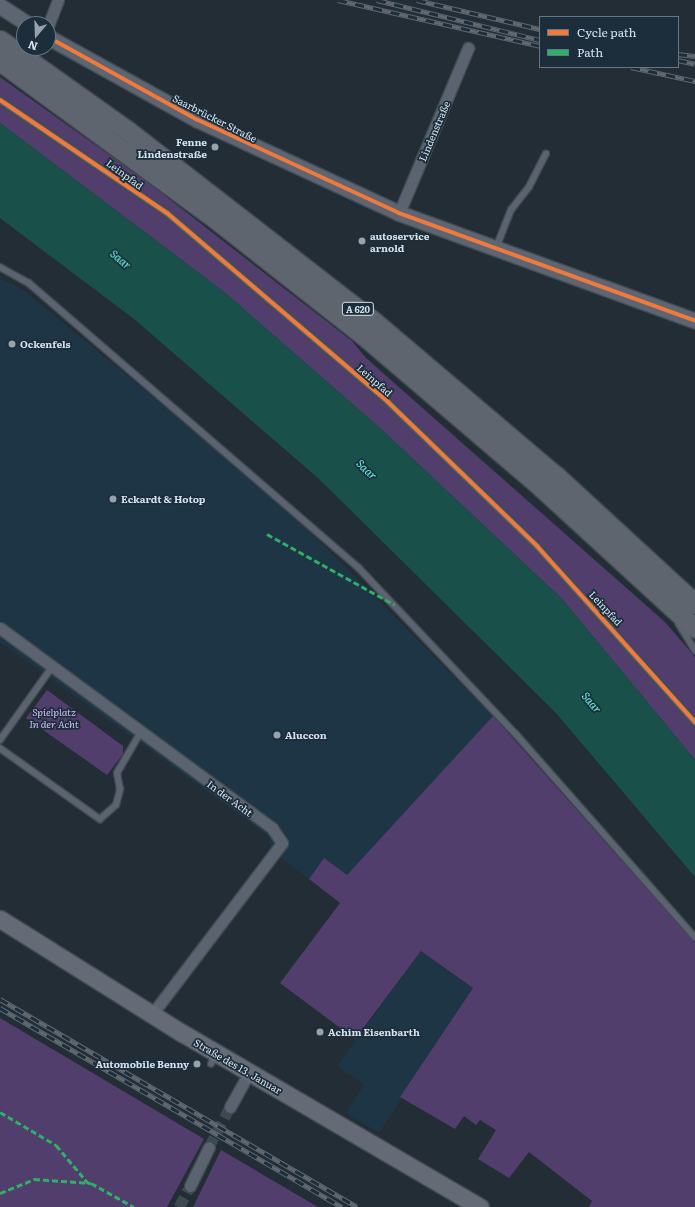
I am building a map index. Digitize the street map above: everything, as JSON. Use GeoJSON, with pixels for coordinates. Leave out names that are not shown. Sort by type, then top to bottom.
{"type":"FeatureCollection","features":[{"type":"Feature","properties":{"kind":"highway","name":"A 620"},"geometry":{"type":"LineString","coordinates":[[0,40],[128,131],[374,322],[556,476],[695,604]]}},
{"type":"Feature","properties":{"kind":"highway","name":"A 620"},"geometry":{"type":"LineString","coordinates":[[0,61],[166,182],[356,330],[542,488],[695,628]]}},
{"type":"Feature","properties":{"kind":"main road","name":"Straße des 13. Januar"},"geometry":{"type":"LineString","coordinates":[[0,920],[152,1014],[214,1059],[249,1073],[480,1207]]}},
{"type":"Feature","properties":{"kind":"street"},"geometry":{"type":"LineString","coordinates":[[52,16],[58,0]]}},
{"type":"Feature","properties":{"kind":"street"},"geometry":{"type":"LineString","coordinates":[[0,6],[16,16]]}},
{"type":"Feature","properties":{"kind":"street","name":"Saarbrücker Straße"},"geometry":{"type":"LineString","coordinates":[[56,41],[198,120],[399,213],[495,250],[695,321]]}},
{"type":"Feature","properties":{"kind":"street","name":"Lindenstraße"},"geometry":{"type":"LineString","coordinates":[[399,213],[468,48]]}},
{"type":"Feature","properties":{"kind":"street","name":"In der Acht"},"geometry":{"type":"LineString","coordinates":[[0,628],[272,828],[282,843],[152,1014]]}},
{"type":"Feature","properties":{"kind":"street"},"geometry":{"type":"LineString","coordinates":[[230,1107],[249,1073]]}},
{"type":"Feature","properties":{"kind":"street"},"geometry":{"type":"LineString","coordinates":[[190,1186],[209,1147]]}},
{"type":"Feature","properties":{"kind":"lane","name":"Leinpfad"},"geometry":{"type":"LineString","coordinates":[[0,100],[167,214],[388,402],[542,551],[695,722]]}},
{"type":"Feature","properties":{"kind":"lane"},"geometry":{"type":"LineString","coordinates":[[495,250],[511,210],[529,187],[546,154]]}},
{"type":"Feature","properties":{"kind":"lane"},"geometry":{"type":"LineString","coordinates":[[0,267],[35,288],[359,568],[516,734],[695,937]]}},
{"type":"Feature","properties":{"kind":"lane"},"geometry":{"type":"LineString","coordinates":[[666,600],[695,650]]}},
{"type":"Feature","properties":{"kind":"lane"},"geometry":{"type":"LineString","coordinates":[[0,740],[52,666]]}},
{"type":"Feature","properties":{"kind":"lane"},"geometry":{"type":"LineString","coordinates":[[0,748],[100,819],[116,805],[120,790],[117,774],[141,732]]}},
{"type":"Feature","properties":{"kind":"shaded area"},"geometry":{"type":"Polygon","coordinates":[[[0,278],[26,292],[285,506],[493,716],[347,875],[324,858],[309,879],[271,850],[269,836],[0,642],[0,278]]]}},
{"type":"Feature","properties":{"kind":"shaded area"},"geometry":{"type":"Polygon","coordinates":[[[421,951],[473,988],[379,1133],[346,1113],[364,1085],[337,1066],[421,951]]]}},
{"type":"Feature","properties":{"kind":"green space"},"geometry":{"type":"Polygon","coordinates":[[[0,77],[146,181],[352,341],[366,358],[665,622],[695,657],[695,760],[562,599],[381,429],[224,292],[0,123],[0,77]]]}},
{"type":"Feature","properties":{"kind":"green space","name":"Spielplatz In der Acht"},"geometry":{"type":"Polygon","coordinates":[[[47,690],[123,746],[123,754],[107,775],[26,718],[47,690]]]}},
{"type":"Feature","properties":{"kind":"green space"},"geometry":{"type":"Polygon","coordinates":[[[493,716],[695,943],[695,1207],[589,1207],[592,1201],[529,1152],[509,1178],[478,1159],[496,1130],[480,1120],[476,1125],[464,1116],[455,1129],[400,1097],[473,988],[421,951],[355,1039],[280,983],[340,903],[309,879],[324,858],[347,875],[493,716]]]}},
{"type":"Feature","properties":{"kind":"green space"},"geometry":{"type":"Polygon","coordinates":[[[0,1018],[204,1139],[167,1207],[0,1207],[0,1018]]]}},
{"type":"Feature","properties":{"kind":"green space"},"geometry":{"type":"Polygon","coordinates":[[[221,1150],[318,1207],[193,1207],[221,1150]]]}},
{"type":"Feature","properties":{"kind":"water","name":"Saar"},"geometry":{"type":"Polygon","coordinates":[[[0,123],[224,292],[381,429],[562,599],[695,760],[695,877],[556,713],[318,478],[134,319],[0,218],[0,123]]]}},
{"type":"Feature","properties":{"kind":"tunnel"},"geometry":{"type":"LineString","coordinates":[[209,1147],[230,1107]]}},
{"type":"Feature","properties":{"kind":"tunnel"},"geometry":{"type":"LineString","coordinates":[[179,1207],[190,1186]]}},
{"type":"Feature","properties":{"kind":"railway"},"geometry":{"type":"LineString","coordinates":[[338,0],[539,46]]}},
{"type":"Feature","properties":{"kind":"railway"},"geometry":{"type":"LineString","coordinates":[[377,0],[539,40]]}},
{"type":"Feature","properties":{"kind":"railway"},"geometry":{"type":"LineString","coordinates":[[417,0],[539,29]]}},
{"type":"Feature","properties":{"kind":"railway"},"geometry":{"type":"LineString","coordinates":[[679,54],[695,56]]}},
{"type":"Feature","properties":{"kind":"railway"},"geometry":{"type":"LineString","coordinates":[[679,60],[695,64]]}},
{"type":"Feature","properties":{"kind":"railway"},"geometry":{"type":"LineString","coordinates":[[636,68],[695,81]]}},
{"type":"Feature","properties":{"kind":"railway"},"geometry":{"type":"LineString","coordinates":[[0,999],[357,1207]]}},
{"type":"Feature","properties":{"kind":"railway"},"geometry":{"type":"LineString","coordinates":[[0,1008],[342,1207]]}},
{"type":"Feature","properties":{"kind":"marked path"},"geometry":{"type":"LineString","coordinates":[[267,534],[395,605]]}},
{"type":"Feature","properties":{"kind":"marked path"},"geometry":{"type":"LineString","coordinates":[[0,1112],[56,1145],[88,1183]]}},
{"type":"Feature","properties":{"kind":"marked path"},"geometry":{"type":"LineString","coordinates":[[0,1193],[34,1179],[91,1183],[134,1207]]}},
{"type":"Feature","properties":{"kind":"cycle path"},"geometry":{"type":"LineString","coordinates":[[56,41],[198,120],[399,213],[695,321]]}},
{"type":"Feature","properties":{"kind":"cycle path"},"geometry":{"type":"LineString","coordinates":[[0,100],[167,213],[388,402],[537,546],[695,722]]}},
{"type":"Feature","properties":{"kind":"place","name":"Fenne Lindenstraße"},"geometry":{"type":"Point","coordinates":[215,147]}},
{"type":"Feature","properties":{"kind":"place","name":"autoservice arnold"},"geometry":{"type":"Point","coordinates":[362,241]}},
{"type":"Feature","properties":{"kind":"place","name":"Ockenfels"},"geometry":{"type":"Point","coordinates":[12,344]}},
{"type":"Feature","properties":{"kind":"place","name":"Eckardt & Hotop"},"geometry":{"type":"Point","coordinates":[113,499]}},
{"type":"Feature","properties":{"kind":"place","name":"Aluccon"},"geometry":{"type":"Point","coordinates":[277,735]}},
{"type":"Feature","properties":{"kind":"place","name":"Achim Eisenbarth"},"geometry":{"type":"Point","coordinates":[320,1032]}},
{"type":"Feature","properties":{"kind":"place","name":"Automobile Benny"},"geometry":{"type":"Point","coordinates":[197,1064]}}]}
